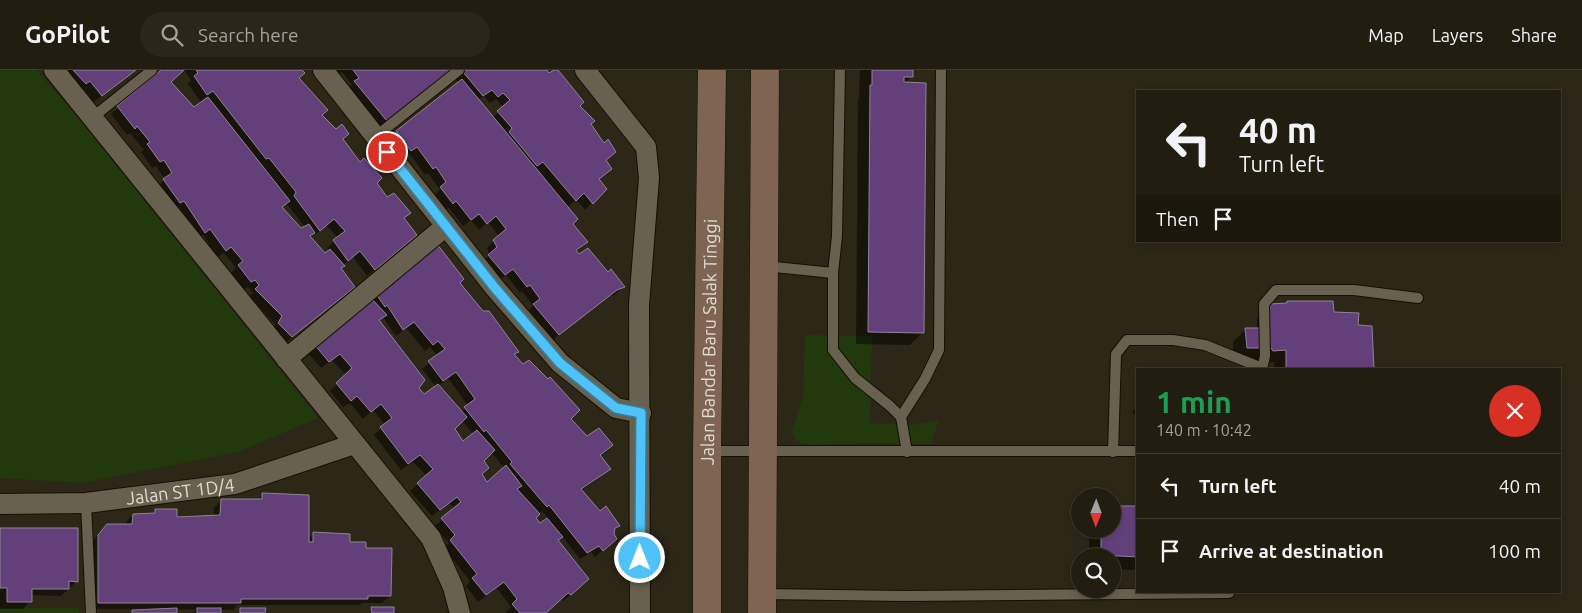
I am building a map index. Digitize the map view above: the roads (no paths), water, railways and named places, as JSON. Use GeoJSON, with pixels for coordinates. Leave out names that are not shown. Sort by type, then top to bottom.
{"type":"FeatureCollection","features":[{"type":"Feature","properties":{"kind":"main road","name":"Jalan Bandar Baru Salak Tinggi"},"geometry":{"type":"LineString","coordinates":[[707,613],[712,70]]}},
{"type":"Feature","properties":{"kind":"main road"},"geometry":{"type":"LineString","coordinates":[[763,603],[765,70]]}},
{"type":"Feature","properties":{"kind":"street"},"geometry":{"type":"LineString","coordinates":[[54,70],[354,444],[432,538],[453,587],[460,613]]}},
{"type":"Feature","properties":{"kind":"street"},"geometry":{"type":"LineString","coordinates":[[323,70],[495,288],[560,363],[616,408],[641,413]]}},
{"type":"Feature","properties":{"kind":"street"},"geometry":{"type":"LineString","coordinates":[[585,70],[646,147],[649,178],[639,305],[641,413],[640,613]]}},
{"type":"Feature","properties":{"kind":"street"},"geometry":{"type":"LineString","coordinates":[[286,359],[446,226]]}},
{"type":"Feature","properties":{"kind":"street","name":"Jalan ST 1D/4"},"geometry":{"type":"LineString","coordinates":[[0,504],[86,503],[235,484],[354,444]]}},
{"type":"Feature","properties":{"kind":"lane"},"geometry":{"type":"LineString","coordinates":[[93,118],[152,70]]}},
{"type":"Feature","properties":{"kind":"lane"},"geometry":{"type":"LineString","coordinates":[[375,137],[459,70]]}},
{"type":"Feature","properties":{"kind":"lane"},"geometry":{"type":"LineString","coordinates":[[840,70],[838,236],[833,273],[833,350],[855,378],[901,417],[907,452]]}},
{"type":"Feature","properties":{"kind":"lane"},"geometry":{"type":"LineString","coordinates":[[901,417],[925,379],[938,350],[941,70]]}},
{"type":"Feature","properties":{"kind":"lane"},"geometry":{"type":"LineString","coordinates":[[763,266],[833,273]]}},
{"type":"Feature","properties":{"kind":"lane"},"geometry":{"type":"LineString","coordinates":[[1262,368],[1265,356],[1264,304],[1276,290],[1354,290],[1418,298]]}},
{"type":"Feature","properties":{"kind":"lane"},"geometry":{"type":"LineString","coordinates":[[1113,452],[1116,354],[1127,340],[1173,340],[1205,345],[1260,368]]}},
{"type":"Feature","properties":{"kind":"lane"},"geometry":{"type":"LineString","coordinates":[[707,451],[1136,452]]}},
{"type":"Feature","properties":{"kind":"lane"},"geometry":{"type":"LineString","coordinates":[[86,503],[91,613]]}},
{"type":"Feature","properties":{"kind":"lane"},"geometry":{"type":"LineString","coordinates":[[763,603],[905,596],[1229,593]]}}]}
